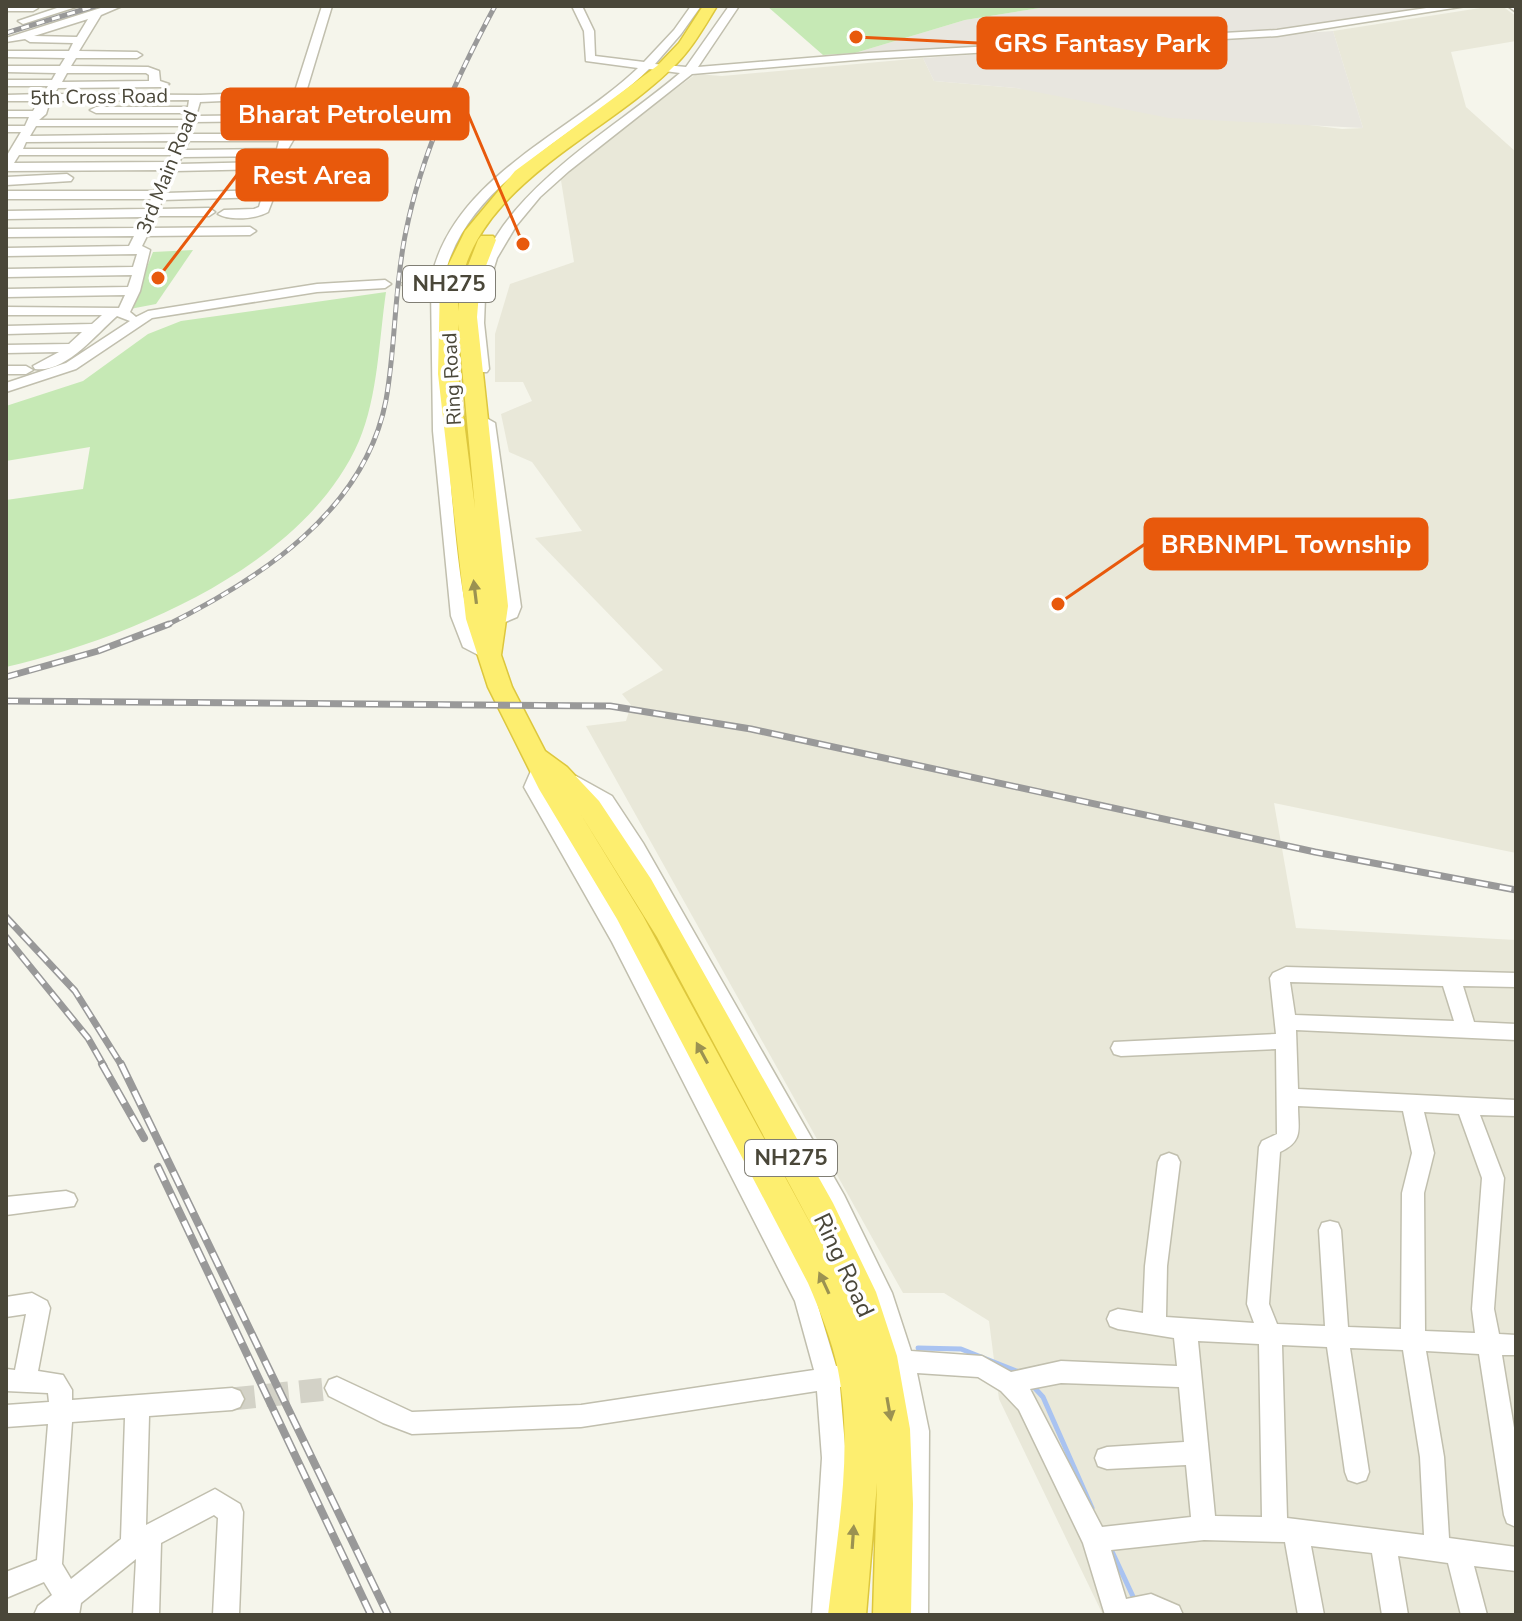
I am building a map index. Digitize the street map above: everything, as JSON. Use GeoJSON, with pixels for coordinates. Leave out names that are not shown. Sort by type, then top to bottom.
{"type":"FeatureCollection","features":[{"type":"Feature","properties":{"kind":"highway","name":"Ring Road"},"geometry":{"type":"LineString","coordinates":[[710,6],[669,69],[521,175],[471,235],[443,282],[448,374],[478,619],[500,687],[539,762],[629,916],[823,1279],[843,1327],[892,1425],[897,1495],[892,1615]]}},
{"type":"Feature","properties":{"kind":"highway","name":"Ring Road"},"geometry":{"type":"LineString","coordinates":[[491,661],[496,621],[467,317],[476,267],[495,224],[538,178],[702,42],[723,6]]}},
{"type":"Feature","properties":{"kind":"highway","name":"Ring Road"},"geometry":{"type":"LineString","coordinates":[[539,762],[570,780],[626,859],[684,958],[808,1191],[870,1320],[847,1615]]}},
{"type":"Feature","properties":{"kind":"street"},"geometry":{"type":"LineString","coordinates":[[23,21],[74,6]]}},
{"type":"Feature","properties":{"kind":"street"},"geometry":{"type":"LineString","coordinates":[[10,41],[117,6]]}},
{"type":"Feature","properties":{"kind":"street"},"geometry":{"type":"LineString","coordinates":[[224,214],[262,212],[272,179],[285,152],[327,6]]}},
{"type":"Feature","properties":{"kind":"street"},"geometry":{"type":"LineString","coordinates":[[577,6],[589,31],[590,59],[669,69],[1277,33],[1461,6]]}},
{"type":"Feature","properties":{"kind":"street"},"geometry":{"type":"LineString","coordinates":[[669,69],[678,34],[696,6]]}},
{"type":"Feature","properties":{"kind":"street"},"geometry":{"type":"LineString","coordinates":[[669,69],[709,47],[734,6]]}},
{"type":"Feature","properties":{"kind":"street"},"geometry":{"type":"LineString","coordinates":[[10,41],[34,7]]}},
{"type":"Feature","properties":{"kind":"street"},"geometry":{"type":"LineString","coordinates":[[6,8],[34,7]]}},
{"type":"Feature","properties":{"kind":"street"},"geometry":{"type":"LineString","coordinates":[[20,143],[97,12]]}},
{"type":"Feature","properties":{"kind":"street"},"geometry":{"type":"LineString","coordinates":[[10,41],[79,40]]}},
{"type":"Feature","properties":{"kind":"street"},"geometry":{"type":"LineString","coordinates":[[6,54],[137,55]]}},
{"type":"Feature","properties":{"kind":"street"},"geometry":{"type":"LineString","coordinates":[[6,69],[129,68],[153,71],[159,84],[6,83]]}},
{"type":"Feature","properties":{"kind":"street"},"geometry":{"type":"LineString","coordinates":[[20,143],[192,109],[244,92],[301,94]]}},
{"type":"Feature","properties":{"kind":"street","name":"5th Cross Road"},"geometry":{"type":"LineString","coordinates":[[6,98],[48,98],[192,109]]}},
{"type":"Feature","properties":{"kind":"street"},"geometry":{"type":"LineString","coordinates":[[192,109],[294,118]]}},
{"type":"Feature","properties":{"kind":"street","name":"3rd Main Road"},"geometry":{"type":"LineString","coordinates":[[114,319],[134,291],[143,231],[184,139],[192,109]]}},
{"type":"Feature","properties":{"kind":"street"},"geometry":{"type":"LineString","coordinates":[[6,114],[20,143]]}},
{"type":"Feature","properties":{"kind":"street"},"geometry":{"type":"LineString","coordinates":[[6,129],[20,143],[272,179]]}},
{"type":"Feature","properties":{"kind":"street"},"geometry":{"type":"LineString","coordinates":[[20,143],[289,137]]}},
{"type":"Feature","properties":{"kind":"street"},"geometry":{"type":"LineString","coordinates":[[6,181],[79,178],[171,166],[222,153],[285,152]]}},
{"type":"Feature","properties":{"kind":"street"},"geometry":{"type":"LineString","coordinates":[[231,172],[280,165]]}},
{"type":"Feature","properties":{"kind":"street"},"geometry":{"type":"LineString","coordinates":[[6,195],[267,193]]}},
{"type":"Feature","properties":{"kind":"street"},"geometry":{"type":"LineString","coordinates":[[6,215],[209,212]]}},
{"type":"Feature","properties":{"kind":"street"},"geometry":{"type":"LineString","coordinates":[[6,233],[250,231]]}},
{"type":"Feature","properties":{"kind":"street"},"geometry":{"type":"LineString","coordinates":[[6,252],[140,251]]}},
{"type":"Feature","properties":{"kind":"street"},"geometry":{"type":"LineString","coordinates":[[6,273],[139,271]]}},
{"type":"Feature","properties":{"kind":"street"},"geometry":{"type":"LineString","coordinates":[[407,284],[443,282]]}},
{"type":"Feature","properties":{"kind":"street"},"geometry":{"type":"LineString","coordinates":[[6,330],[114,319],[352,284],[381,284],[172,315],[134,330],[67,375],[6,391]]}},
{"type":"Feature","properties":{"kind":"street"},"geometry":{"type":"LineString","coordinates":[[6,293],[134,291]]}},
{"type":"Feature","properties":{"kind":"street"},"geometry":{"type":"LineString","coordinates":[[6,311],[114,319]]}},
{"type":"Feature","properties":{"kind":"street"},"geometry":{"type":"LineString","coordinates":[[6,320],[114,319]]}},
{"type":"Feature","properties":{"kind":"street"},"geometry":{"type":"LineString","coordinates":[[6,373],[60,359],[77,343],[114,319]]}},
{"type":"Feature","properties":{"kind":"street"},"geometry":{"type":"LineString","coordinates":[[6,391],[71,366],[114,319]]}},
{"type":"Feature","properties":{"kind":"street"},"geometry":{"type":"LineString","coordinates":[[6,340],[77,343]]}},
{"type":"Feature","properties":{"kind":"street"},"geometry":{"type":"LineString","coordinates":[[6,349],[77,343]]}},
{"type":"Feature","properties":{"kind":"street"},"geometry":{"type":"LineString","coordinates":[[6,360],[60,359]]}},
{"type":"Feature","properties":{"kind":"street"},"geometry":{"type":"LineString","coordinates":[[1311,1615],[1285,1530],[1270,1334],[1258,1304],[1270,1147],[1286,1140],[1290,1097],[1287,1032],[1280,978],[1286,974],[1414,975],[1516,980]]}},
{"type":"Feature","properties":{"kind":"street"},"geometry":{"type":"LineString","coordinates":[[1454,979],[1452,983],[1466,1029]]}},
{"type":"Feature","properties":{"kind":"street"},"geometry":{"type":"LineString","coordinates":[[1121,1048],[1287,1032],[1466,1029],[1516,1032]]}},
{"type":"Feature","properties":{"kind":"street"},"geometry":{"type":"LineString","coordinates":[[1290,1097],[1516,1108]]}},
{"type":"Feature","properties":{"kind":"street"},"geometry":{"type":"LineString","coordinates":[[1412,1105],[1423,1153],[1413,1193],[1413,1340],[1447,1551],[1474,1615]]}},
{"type":"Feature","properties":{"kind":"street"},"geometry":{"type":"LineString","coordinates":[[1467,1107],[1493,1178],[1483,1309],[1516,1515]]}},
{"type":"Feature","properties":{"kind":"street"},"geometry":{"type":"LineString","coordinates":[[1154,1324],[1156,1266],[1169,1162]]}},
{"type":"Feature","properties":{"kind":"street"},"geometry":{"type":"LineString","coordinates":[[6,1206],[66,1200]]}},
{"type":"Feature","properties":{"kind":"street"},"geometry":{"type":"LineString","coordinates":[[1330,1230],[1337,1337],[1357,1472]]}},
{"type":"Feature","properties":{"kind":"street"},"geometry":{"type":"LineString","coordinates":[[6,1307],[32,1303],[38,1304],[39,1308],[16,1380],[55,1383],[60,1390],[49,1567],[68,1607]]}},
{"type":"Feature","properties":{"kind":"street"},"geometry":{"type":"LineString","coordinates":[[1118,1319],[1185,1330],[1516,1345]]}},
{"type":"Feature","properties":{"kind":"street"},"geometry":{"type":"LineString","coordinates":[[1185,1330],[1204,1528]]}},
{"type":"Feature","properties":{"kind":"street"},"geometry":{"type":"LineString","coordinates":[[337,1388],[365,1397],[385,1416],[412,1423],[581,1416],[867,1371],[982,1367],[1022,1380],[1061,1372],[1190,1377]]}},
{"type":"Feature","properties":{"kind":"street"},"geometry":{"type":"LineString","coordinates":[[825,1615],[834,1458],[867,1371]]}},
{"type":"Feature","properties":{"kind":"street"},"geometry":{"type":"LineString","coordinates":[[867,1371],[917,1431],[915,1615]]}},
{"type":"Feature","properties":{"kind":"street"},"geometry":{"type":"LineString","coordinates":[[1022,1380],[1027,1402],[1106,1539],[1138,1612]]}},
{"type":"Feature","properties":{"kind":"street"},"geometry":{"type":"LineString","coordinates":[[6,1416],[232,1399]]}},
{"type":"Feature","properties":{"kind":"street"},"geometry":{"type":"LineString","coordinates":[[137,1405],[146,1615]]}},
{"type":"Feature","properties":{"kind":"street"},"geometry":{"type":"LineString","coordinates":[[1107,1458],[1198,1453]]}},
{"type":"Feature","properties":{"kind":"street"},"geometry":{"type":"LineString","coordinates":[[47,1615],[68,1607],[141,1541],[208,1502],[223,1504],[231,1512],[226,1615]]}},
{"type":"Feature","properties":{"kind":"street"},"geometry":{"type":"LineString","coordinates":[[1106,1539],[1204,1528],[1285,1530],[1516,1559]]}},
{"type":"Feature","properties":{"kind":"street"},"geometry":{"type":"LineString","coordinates":[[1383,1542],[1395,1615]]}},
{"type":"Feature","properties":{"kind":"street"},"geometry":{"type":"LineString","coordinates":[[6,1585],[49,1567]]}},
{"type":"Feature","properties":{"kind":"shaded area"},"geometry":{"type":"Polygon","coordinates":[[[1052,6],[1435,6],[1284,29],[855,53],[965,20],[1052,6]]]}},
{"type":"Feature","properties":{"kind":"shaded area"},"geometry":{"type":"Polygon","coordinates":[[[1502,6],[1516,16],[1516,41],[1451,52],[1466,107],[1516,152],[1516,853],[1274,803],[1296,928],[1516,940],[1516,1615],[1103,1615],[999,1399],[989,1321],[944,1293],[903,1293],[586,726],[626,721],[631,705],[622,694],[663,670],[535,538],[582,531],[532,462],[509,452],[501,414],[532,401],[523,382],[495,382],[495,334],[510,284],[574,262],[560,174],[696,74],[722,76],[923,58],[934,81],[1016,88],[1342,129],[1363,128],[1333,31],[1502,6]]]}},
{"type":"Feature","properties":{"kind":"shaded area"},"geometry":{"type":"Polygon","coordinates":[[[1333,31],[1363,128],[1169,118],[1016,88],[934,81],[923,58],[1333,31]]]}},
{"type":"Feature","properties":{"kind":"green space"},"geometry":{"type":"Polygon","coordinates":[[[767,6],[1052,6],[965,20],[855,53],[823,55],[767,6]]]}},
{"type":"Feature","properties":{"kind":"green space"},"geometry":{"type":"Polygon","coordinates":[[[193,250],[156,304],[130,309],[153,252],[193,250]]]}},
{"type":"Feature","properties":{"kind":"green space"},"geometry":{"type":"Polygon","coordinates":[[[386,292],[374,387],[359,441],[333,485],[298,525],[256,560],[209,590],[158,616],[106,637],[6,667],[6,500],[83,489],[90,447],[6,461],[6,406],[83,381],[148,334],[181,321],[386,292]]]}},
{"type":"Feature","properties":{"kind":"waterway"},"geometry":{"type":"LineString","coordinates":[[918,1348],[961,1349],[1019,1372]]}},
{"type":"Feature","properties":{"kind":"waterway"},"geometry":{"type":"LineString","coordinates":[[1031,1384],[1043,1397],[1092,1508]]}},
{"type":"Feature","properties":{"kind":"waterway"},"geometry":{"type":"LineString","coordinates":[[1109,1545],[1136,1603]]}},
{"type":"Feature","properties":{"kind":"tunnel"},"geometry":{"type":"LineString","coordinates":[[232,1399],[337,1388]]}},
{"type":"Feature","properties":{"kind":"railway"},"geometry":{"type":"LineString","coordinates":[[6,33],[95,6]]}},
{"type":"Feature","properties":{"kind":"railway"},"geometry":{"type":"LineString","coordinates":[[168,624],[271,563],[332,508],[356,476],[374,440],[386,400],[402,252],[421,172],[454,88],[495,6]]}},
{"type":"Feature","properties":{"kind":"railway"},"geometry":{"type":"LineString","coordinates":[[6,677],[98,651],[168,624]]}},
{"type":"Feature","properties":{"kind":"railway"},"geometry":{"type":"LineString","coordinates":[[6,701],[610,706],[751,729],[1315,852],[1516,890]]}},
{"type":"Feature","properties":{"kind":"railway"},"geometry":{"type":"LineString","coordinates":[[6,917],[75,991],[122,1066]]}},
{"type":"Feature","properties":{"kind":"railway"},"geometry":{"type":"LineString","coordinates":[[6,937],[88,1038],[104,1066]]}},
{"type":"Feature","properties":{"kind":"railway"},"geometry":{"type":"LineString","coordinates":[[102,1064],[144,1138]]}},
{"type":"Feature","properties":{"kind":"railway"},"geometry":{"type":"LineString","coordinates":[[122,1066],[388,1615]]}},
{"type":"Feature","properties":{"kind":"railway"},"geometry":{"type":"LineString","coordinates":[[158,1167],[371,1615]]}},
{"type":"Feature","properties":{"kind":"place","name":"GRS Fantasy Park"},"geometry":{"type":"Point","coordinates":[856,37]}},
{"type":"Feature","properties":{"kind":"place","name":"Bharat Petroleum"},"geometry":{"type":"Point","coordinates":[523,244]}},
{"type":"Feature","properties":{"kind":"place","name":"Rest Area"},"geometry":{"type":"Point","coordinates":[158,278]}},
{"type":"Feature","properties":{"kind":"place","name":"BRBNMPL Township"},"geometry":{"type":"Point","coordinates":[1058,604]}}]}
